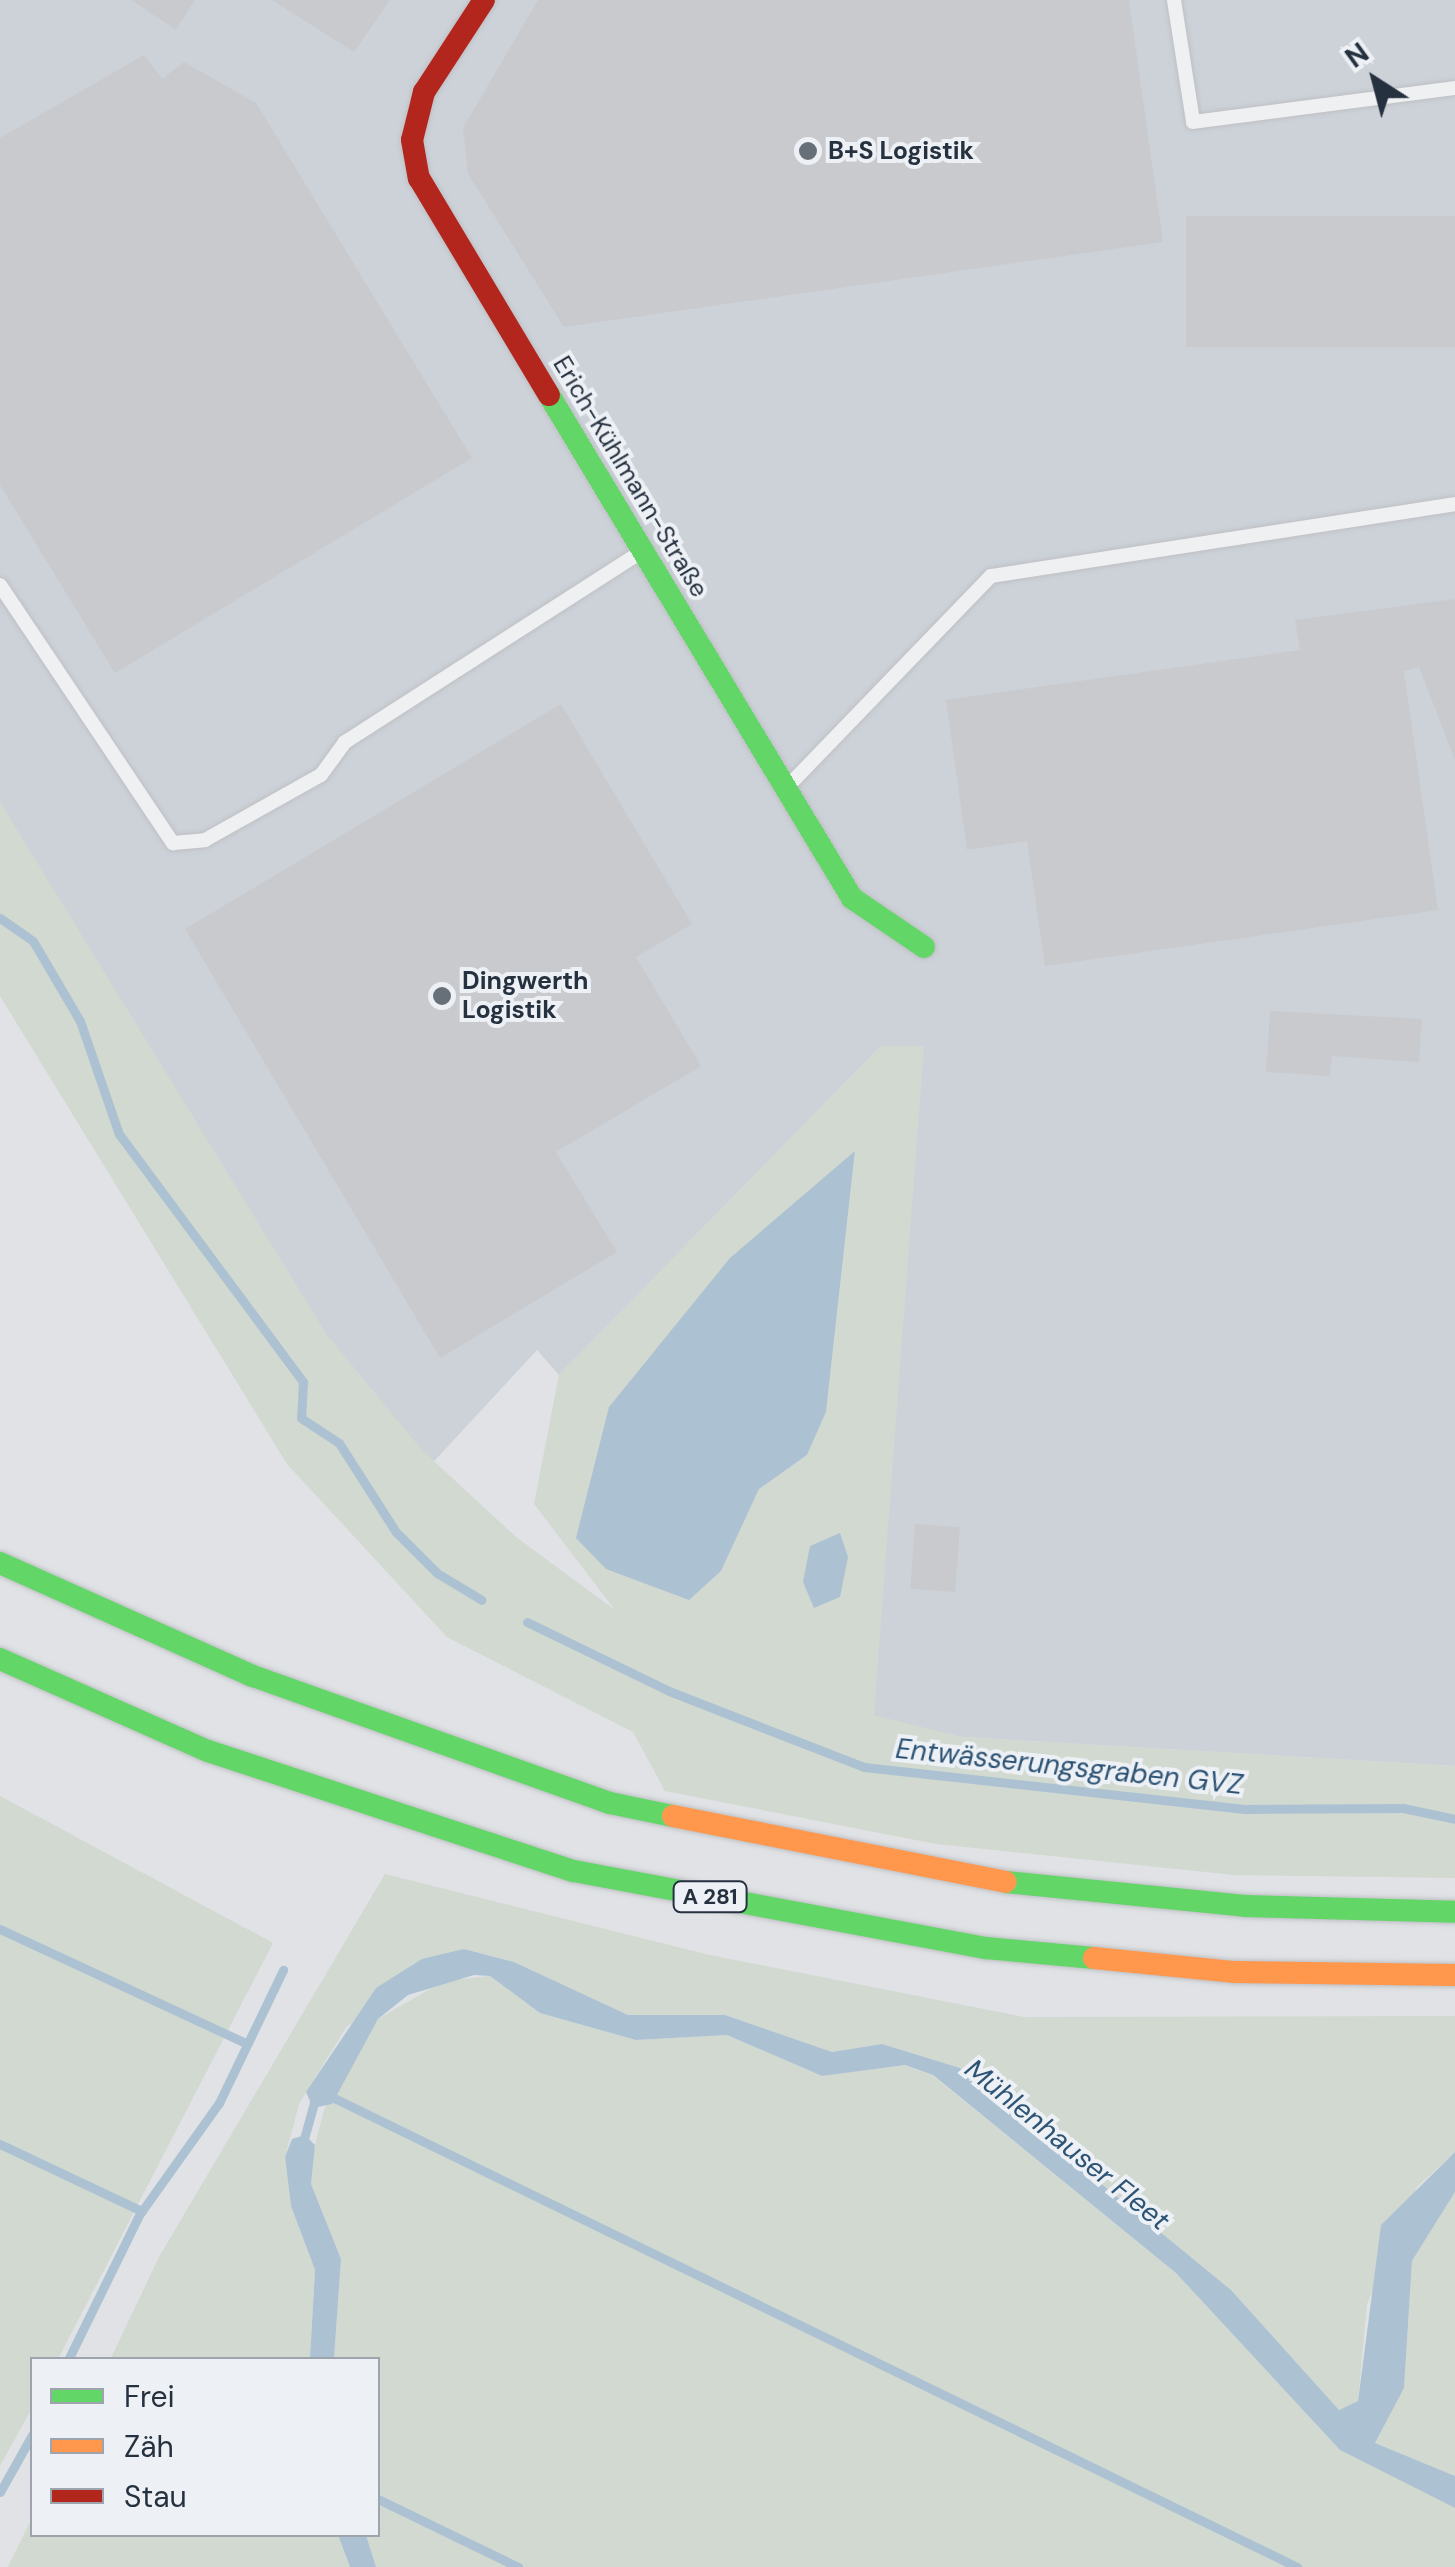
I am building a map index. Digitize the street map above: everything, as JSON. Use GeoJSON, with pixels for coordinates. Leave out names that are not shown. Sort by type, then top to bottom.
{"type":"FeatureCollection","features":[{"type":"Feature","properties":{"kind":"main road","name":"Erich-Kühlmann-Straße"},"geometry":{"type":"LineString","coordinates":[[484,0],[424,92],[412,140],[419,178],[852,898],[924,947]]}},
{"type":"Feature","properties":{"kind":"main road"},"geometry":{"type":"LineString","coordinates":[[0,1562],[253,1676],[610,1803],[972,1879],[1246,1906],[1455,1912]]}},
{"type":"Feature","properties":{"kind":"main road","name":"A 281"},"geometry":{"type":"LineString","coordinates":[[0,1660],[208,1751],[574,1871],[986,1948],[1235,1972],[1455,1975]]}},
{"type":"Feature","properties":{"kind":"lane"},"geometry":{"type":"LineString","coordinates":[[1174,0],[1192,122],[1455,88]]}},
{"type":"Feature","properties":{"kind":"lane"},"geometry":{"type":"LineString","coordinates":[[786,788],[990,576],[1455,504]]}},
{"type":"Feature","properties":{"kind":"lane"},"geometry":{"type":"LineString","coordinates":[[0,585],[173,842],[206,840],[321,775],[345,742],[643,551]]}},
{"type":"Feature","properties":{"kind":"shaded area"},"geometry":{"type":"Polygon","coordinates":[[[0,0],[1455,0],[1455,1766],[961,1737],[874,1716],[881,1046],[559,1375],[537,1350],[424,1472],[296,1309],[0,827],[0,0]]]}},
{"type":"Feature","properties":{"kind":"shaded area"},"geometry":{"type":"Polygon","coordinates":[[[0,802],[327,1335],[422,1450],[516,1537],[615,1610],[534,1504],[559,1375],[881,1046],[924,1046],[874,1715],[961,1737],[1455,1766],[1455,1878],[1234,1875],[936,1844],[665,1791],[633,1732],[447,1637],[287,1464],[0,996],[0,802]],[[855,1153],[721,1571],[759,1489],[807,1455],[826,1412],[855,1153]]]}},
{"type":"Feature","properties":{"kind":"shaded area"},"geometry":{"type":"Polygon","coordinates":[[[0,1796],[273,1943],[59,2357],[30,2357],[30,2412],[0,2466],[0,1796]]]}},
{"type":"Feature","properties":{"kind":"shaded area"},"geometry":{"type":"Polygon","coordinates":[[[385,1874],[710,1955],[1024,2017],[1455,2016],[1455,2152],[1417,2187],[1367,2304],[1358,2401],[1339,2410],[1231,2290],[960,2068],[882,2044],[832,2052],[725,2015],[628,2015],[514,1962],[464,1949],[347,2026],[299,2104],[285,2157],[291,2206],[315,2270],[310,2357],[111,2357],[159,2257],[385,1874]]]}},
{"type":"Feature","properties":{"kind":"shaded area"},"geometry":{"type":"Polygon","coordinates":[[[490,1976],[540,2013],[636,2040],[727,2035],[822,2076],[904,2065],[932,2075],[1176,2273],[1340,2450],[1455,2508],[1455,2567],[376,2567],[367,2537],[380,2537],[380,2357],[334,2357],[341,2259],[311,2184],[315,2145],[324,2110],[378,2019],[444,1981],[490,1976]]]}},
{"type":"Feature","properties":{"kind":"shaded area"},"geometry":{"type":"Polygon","coordinates":[[[1455,2192],[1455,2476],[1375,2443],[1404,2388],[1412,2261],[1455,2192]]]}},
{"type":"Feature","properties":{"kind":"shaded area"},"geometry":{"type":"Polygon","coordinates":[[[30,2522],[30,2537],[339,2537],[350,2567],[8,2567],[30,2522]]]}},
{"type":"Feature","properties":{"kind":"water"},"geometry":{"type":"Polygon","coordinates":[[[855,1151],[826,1412],[807,1455],[759,1489],[721,1571],[689,1600],[606,1569],[576,1538],[609,1407],[730,1258],[855,1151]]]}},
{"type":"Feature","properties":{"kind":"water"},"geometry":{"type":"Polygon","coordinates":[[[840,1533],[848,1557],[840,1597],[814,1608],[803,1582],[810,1546],[840,1533]]]}},
{"type":"Feature","properties":{"kind":"water"},"geometry":{"type":"Polygon","coordinates":[[[464,1949],[514,1962],[628,2015],[725,2015],[832,2052],[882,2044],[960,2068],[1231,2290],[1339,2410],[1358,2401],[1381,2225],[1455,2152],[1455,2192],[1412,2261],[1404,2388],[1375,2443],[1455,2476],[1455,2508],[1340,2450],[1176,2273],[933,2075],[905,2065],[822,2076],[727,2035],[636,2040],[540,2013],[490,1976],[474,1975],[408,1995],[378,2019],[332,2104],[313,2108],[306,2092],[376,1988],[422,1959],[464,1949]]]}},
{"type":"Feature","properties":{"kind":"water"},"geometry":{"type":"Polygon","coordinates":[[[305,2135],[315,2145],[311,2184],[341,2259],[334,2357],[310,2357],[315,2270],[291,2206],[285,2157],[292,2139],[305,2135]]]}},
{"type":"Feature","properties":{"kind":"water"},"geometry":{"type":"Polygon","coordinates":[[[339,2537],[367,2537],[376,2567],[350,2567],[339,2537]]]}},
{"type":"Feature","properties":{"kind":"building"},"geometry":{"type":"Polygon","coordinates":[[[131,0],[195,0],[176,30],[131,0]]]}},
{"type":"Feature","properties":{"kind":"building"},"geometry":{"type":"Polygon","coordinates":[[[272,0],[390,0],[354,52],[272,0]]]}},
{"type":"Feature","properties":{"kind":"building","name":"B+S Logistik"},"geometry":{"type":"Polygon","coordinates":[[[538,0],[1129,0],[1163,242],[564,327],[468,174],[463,128],[538,0]]]}},
{"type":"Feature","properties":{"kind":"building"},"geometry":{"type":"Polygon","coordinates":[[[144,55],[162,79],[184,62],[256,103],[472,458],[115,673],[0,485],[0,138],[144,55]]]}},
{"type":"Feature","properties":{"kind":"building"},"geometry":{"type":"Polygon","coordinates":[[[1186,216],[1455,216],[1455,347],[1186,347],[1186,216]]]}},
{"type":"Feature","properties":{"kind":"building"},"geometry":{"type":"Polygon","coordinates":[[[1455,599],[1455,760],[1419,667],[1404,671],[1438,910],[1045,966],[1027,841],[967,850],[946,700],[1300,650],[1295,620],[1455,599]]]}},
{"type":"Feature","properties":{"kind":"building","name":"Dingwerth Logistik"},"geometry":{"type":"Polygon","coordinates":[[[561,704],[692,924],[636,957],[701,1066],[556,1152],[617,1252],[440,1358],[185,929],[561,704]]]}},
{"type":"Feature","properties":{"kind":"building"},"geometry":{"type":"Polygon","coordinates":[[[1270,1011],[1422,1019],[1419,1062],[1332,1056],[1330,1076],[1266,1072],[1270,1011]]]}},
{"type":"Feature","properties":{"kind":"building"},"geometry":{"type":"Polygon","coordinates":[[[915,1524],[960,1527],[955,1592],[910,1589],[915,1524]]]}},
{"type":"Feature","properties":{"kind":"waterway","name":"Entwässerungsgraben GVZ"},"geometry":{"type":"LineString","coordinates":[[0,918],[33,941],[80,1021],[119,1134],[303,1382],[301,1418],[339,1443],[396,1532],[437,1573],[482,1600]]}},
{"type":"Feature","properties":{"kind":"waterway","name":"Entwässerungsgraben GVZ"},"geometry":{"type":"LineString","coordinates":[[527,1622],[669,1691],[864,1767],[1245,1809],[1403,1808],[1455,1819]]}},
{"type":"Feature","properties":{"kind":"waterway"},"geometry":{"type":"LineString","coordinates":[[0,1929],[246,2043]]}},
{"type":"Feature","properties":{"kind":"waterway"},"geometry":{"type":"LineString","coordinates":[[69,2357],[139,2215],[219,2103],[283,1970]]}},
{"type":"Feature","properties":{"kind":"waterway"},"geometry":{"type":"LineString","coordinates":[[328,2095],[1297,2567]]}},
{"type":"Feature","properties":{"kind":"waterway","name":"Mühlenhauser Fleet"},"geometry":{"type":"LineString","coordinates":[[302,2146],[315,2099]]}},
{"type":"Feature","properties":{"kind":"waterway"},"geometry":{"type":"LineString","coordinates":[[0,2144],[142,2211]]}},
{"type":"Feature","properties":{"kind":"waterway"},"geometry":{"type":"LineString","coordinates":[[0,2492],[30,2439]]}},
{"type":"Feature","properties":{"kind":"waterway"},"geometry":{"type":"LineString","coordinates":[[380,2500],[518,2567]]}},
{"type":"Feature","properties":{"kind":"traffic: fast"},"geometry":{"type":"LineString","coordinates":[[549,395],[852,898],[924,947]]}},
{"type":"Feature","properties":{"kind":"traffic: fast"},"geometry":{"type":"LineString","coordinates":[[0,1563],[253,1676],[610,1803],[673,1816]]}},
{"type":"Feature","properties":{"kind":"traffic: fast"},"geometry":{"type":"LineString","coordinates":[[0,1659],[208,1751],[574,1871],[986,1948],[1094,1958]]}},
{"type":"Feature","properties":{"kind":"traffic: fast"},"geometry":{"type":"LineString","coordinates":[[1006,1882],[1245,1906],[1455,1912]]}},
{"type":"Feature","properties":{"kind":"traffic: slow"},"geometry":{"type":"LineString","coordinates":[[673,1816],[1006,1882]]}},
{"type":"Feature","properties":{"kind":"traffic: slow"},"geometry":{"type":"LineString","coordinates":[[1094,1958],[1235,1972],[1455,1975]]}},
{"type":"Feature","properties":{"kind":"traffic: jam"},"geometry":{"type":"LineString","coordinates":[[484,0],[424,92],[412,140],[419,178],[549,395]]}},
{"type":"Feature","properties":{"kind":"place","name":"B+S Logistik"},"geometry":{"type":"Point","coordinates":[808,151]}},
{"type":"Feature","properties":{"kind":"place","name":"Dingwerth Logistik"},"geometry":{"type":"Point","coordinates":[442,996]}}]}
